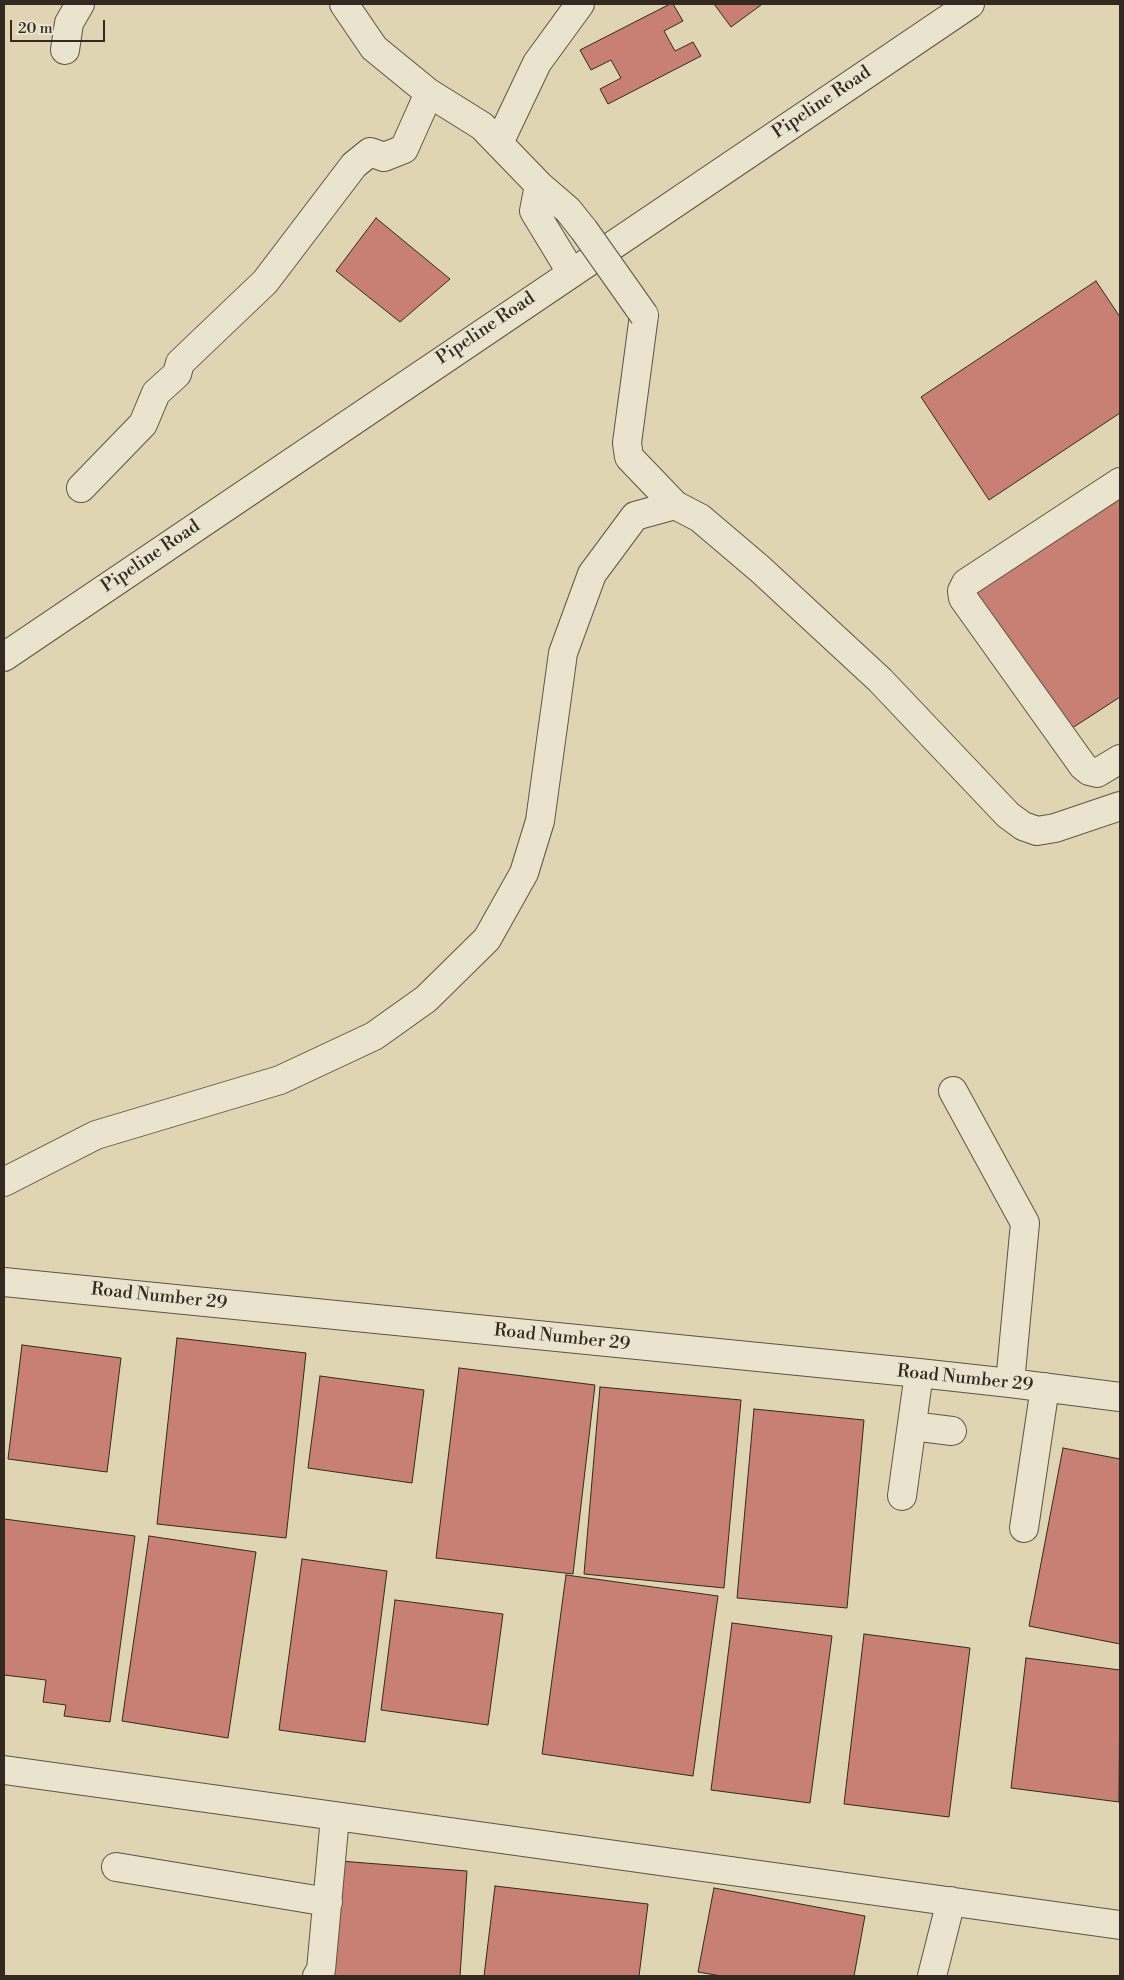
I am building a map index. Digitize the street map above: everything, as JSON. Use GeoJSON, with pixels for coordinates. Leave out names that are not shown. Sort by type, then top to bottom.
{"type":"FeatureCollection","features":[{"type":"Feature","properties":{"kind":"street"},"geometry":{"type":"LineString","coordinates":[[65,50],[69,23],[80,4]]}},
{"type":"Feature","properties":{"kind":"street"},"geometry":{"type":"LineString","coordinates":[[344,4],[374,48],[429,93],[482,126],[539,185],[568,210],[644,315],[627,443],[630,457],[675,505],[700,518],[760,569],[880,680],[1008,815],[1023,826],[1037,831],[1055,828],[1120,806]]}},
{"type":"Feature","properties":{"kind":"street"},"geometry":{"type":"LineString","coordinates":[[499,142],[537,63],[580,4]]}},
{"type":"Feature","properties":{"kind":"street","name":"Pipeline Road"},"geometry":{"type":"LineString","coordinates":[[4,657],[970,4]]}},
{"type":"Feature","properties":{"kind":"street"},"geometry":{"type":"LineString","coordinates":[[81,488],[143,424],[156,394],[177,374],[180,363],[266,282],[354,165],[370,152],[384,157],[404,149],[429,93]]}},
{"type":"Feature","properties":{"kind":"street"},"geometry":{"type":"LineString","coordinates":[[539,185],[534,212],[571,272]]}},
{"type":"Feature","properties":{"kind":"street"},"geometry":{"type":"LineString","coordinates":[[1120,482],[966,583],[962,591],[963,598],[1083,766],[1089,771],[1097,773],[1120,759]]}},
{"type":"Feature","properties":{"kind":"street"},"geometry":{"type":"LineString","coordinates":[[4,1182],[96,1135],[280,1080],[374,1036],[426,999],[487,939],[524,873],[540,821],[562,653],[592,574],[635,516],[675,505]]}},
{"type":"Feature","properties":{"kind":"street"},"geometry":{"type":"LineString","coordinates":[[953,1091],[1025,1223],[1010,1383]]}},
{"type":"Feature","properties":{"kind":"street","name":"Road Number 29"},"geometry":{"type":"LineString","coordinates":[[4,1282],[919,1373],[1044,1387],[1120,1398]]}},
{"type":"Feature","properties":{"kind":"street"},"geometry":{"type":"LineString","coordinates":[[902,1496],[919,1373]]}},
{"type":"Feature","properties":{"kind":"street"},"geometry":{"type":"LineString","coordinates":[[1024,1528],[1044,1387]]}},
{"type":"Feature","properties":{"kind":"street"},"geometry":{"type":"LineString","coordinates":[[912,1426],[952,1431]]}},
{"type":"Feature","properties":{"kind":"street"},"geometry":{"type":"LineString","coordinates":[[4,1770],[1120,1925]]}},
{"type":"Feature","properties":{"kind":"street"},"geometry":{"type":"LineString","coordinates":[[317,1976],[321,1970],[336,1817]]}},
{"type":"Feature","properties":{"kind":"street"},"geometry":{"type":"LineString","coordinates":[[116,1867],[328,1902]]}},
{"type":"Feature","properties":{"kind":"street"},"geometry":{"type":"LineString","coordinates":[[932,1976],[950,1902]]}},
{"type":"Feature","properties":{"kind":"building"},"geometry":{"type":"Polygon","coordinates":[[[673,4],[683,21],[664,31],[675,51],[693,42],[701,56],[608,104],[600,89],[621,78],[611,60],[591,70],[580,50],[673,4]]]}},
{"type":"Feature","properties":{"kind":"building"},"geometry":{"type":"Polygon","coordinates":[[[714,4],[760,4],[761,5],[731,27],[714,4]]]}},
{"type":"Feature","properties":{"kind":"building"},"geometry":{"type":"Polygon","coordinates":[[[376,218],[450,279],[400,322],[336,271],[376,218]]]}},
{"type":"Feature","properties":{"kind":"building"},"geometry":{"type":"Polygon","coordinates":[[[1096,281],[1120,317],[1120,413],[989,500],[921,397],[1096,281]]]}},
{"type":"Feature","properties":{"kind":"building"},"geometry":{"type":"Polygon","coordinates":[[[1120,496],[1120,697],[1063,734],[971,593],[1120,496]]]}},
{"type":"Feature","properties":{"kind":"building"},"geometry":{"type":"Polygon","coordinates":[[[177,1338],[306,1353],[286,1538],[157,1524],[177,1338]]]}},
{"type":"Feature","properties":{"kind":"building"},"geometry":{"type":"Polygon","coordinates":[[[22,1345],[121,1358],[107,1472],[8,1459],[22,1345]]]}},
{"type":"Feature","properties":{"kind":"building"},"geometry":{"type":"Polygon","coordinates":[[[459,1368],[595,1385],[573,1574],[436,1558],[459,1368]]]}},
{"type":"Feature","properties":{"kind":"building"},"geometry":{"type":"Polygon","coordinates":[[[320,1376],[424,1390],[412,1483],[308,1468],[320,1376]]]}},
{"type":"Feature","properties":{"kind":"building"},"geometry":{"type":"Polygon","coordinates":[[[600,1387],[741,1400],[724,1588],[584,1574],[600,1387]]]}},
{"type":"Feature","properties":{"kind":"building"},"geometry":{"type":"Polygon","coordinates":[[[754,1409],[864,1420],[847,1608],[737,1598],[754,1409]]]}},
{"type":"Feature","properties":{"kind":"building"},"geometry":{"type":"Polygon","coordinates":[[[1063,1448],[1120,1459],[1120,1644],[1029,1626],[1063,1448]]]}},
{"type":"Feature","properties":{"kind":"building"},"geometry":{"type":"Polygon","coordinates":[[[4,1519],[135,1536],[110,1722],[64,1716],[66,1705],[43,1702],[46,1680],[4,1675],[4,1519]]]}},
{"type":"Feature","properties":{"kind":"building"},"geometry":{"type":"Polygon","coordinates":[[[149,1536],[256,1552],[228,1738],[122,1721],[149,1536]]]}},
{"type":"Feature","properties":{"kind":"building"},"geometry":{"type":"Polygon","coordinates":[[[302,1559],[387,1571],[365,1742],[279,1730],[302,1559]]]}},
{"type":"Feature","properties":{"kind":"building"},"geometry":{"type":"Polygon","coordinates":[[[566,1575],[718,1596],[693,1776],[542,1754],[566,1575]]]}},
{"type":"Feature","properties":{"kind":"building"},"geometry":{"type":"Polygon","coordinates":[[[395,1600],[503,1614],[488,1725],[381,1710],[395,1600]]]}},
{"type":"Feature","properties":{"kind":"building"},"geometry":{"type":"Polygon","coordinates":[[[732,1623],[832,1636],[810,1803],[711,1790],[732,1623]]]}},
{"type":"Feature","properties":{"kind":"building"},"geometry":{"type":"Polygon","coordinates":[[[864,1634],[970,1648],[949,1817],[844,1804],[864,1634]]]}},
{"type":"Feature","properties":{"kind":"building"},"geometry":{"type":"Polygon","coordinates":[[[1026,1658],[1120,1670],[1119,1802],[1011,1788],[1026,1658]]]}},
{"type":"Feature","properties":{"kind":"building"},"geometry":{"type":"Polygon","coordinates":[[[340,1861],[467,1871],[460,1976],[332,1976],[340,1861]]]}},
{"type":"Feature","properties":{"kind":"building"},"geometry":{"type":"Polygon","coordinates":[[[495,1886],[648,1904],[639,1976],[484,1976],[495,1886]]]}},
{"type":"Feature","properties":{"kind":"building"},"geometry":{"type":"Polygon","coordinates":[[[714,1888],[865,1916],[854,1976],[721,1976],[698,1972],[714,1888]]]}}]}
